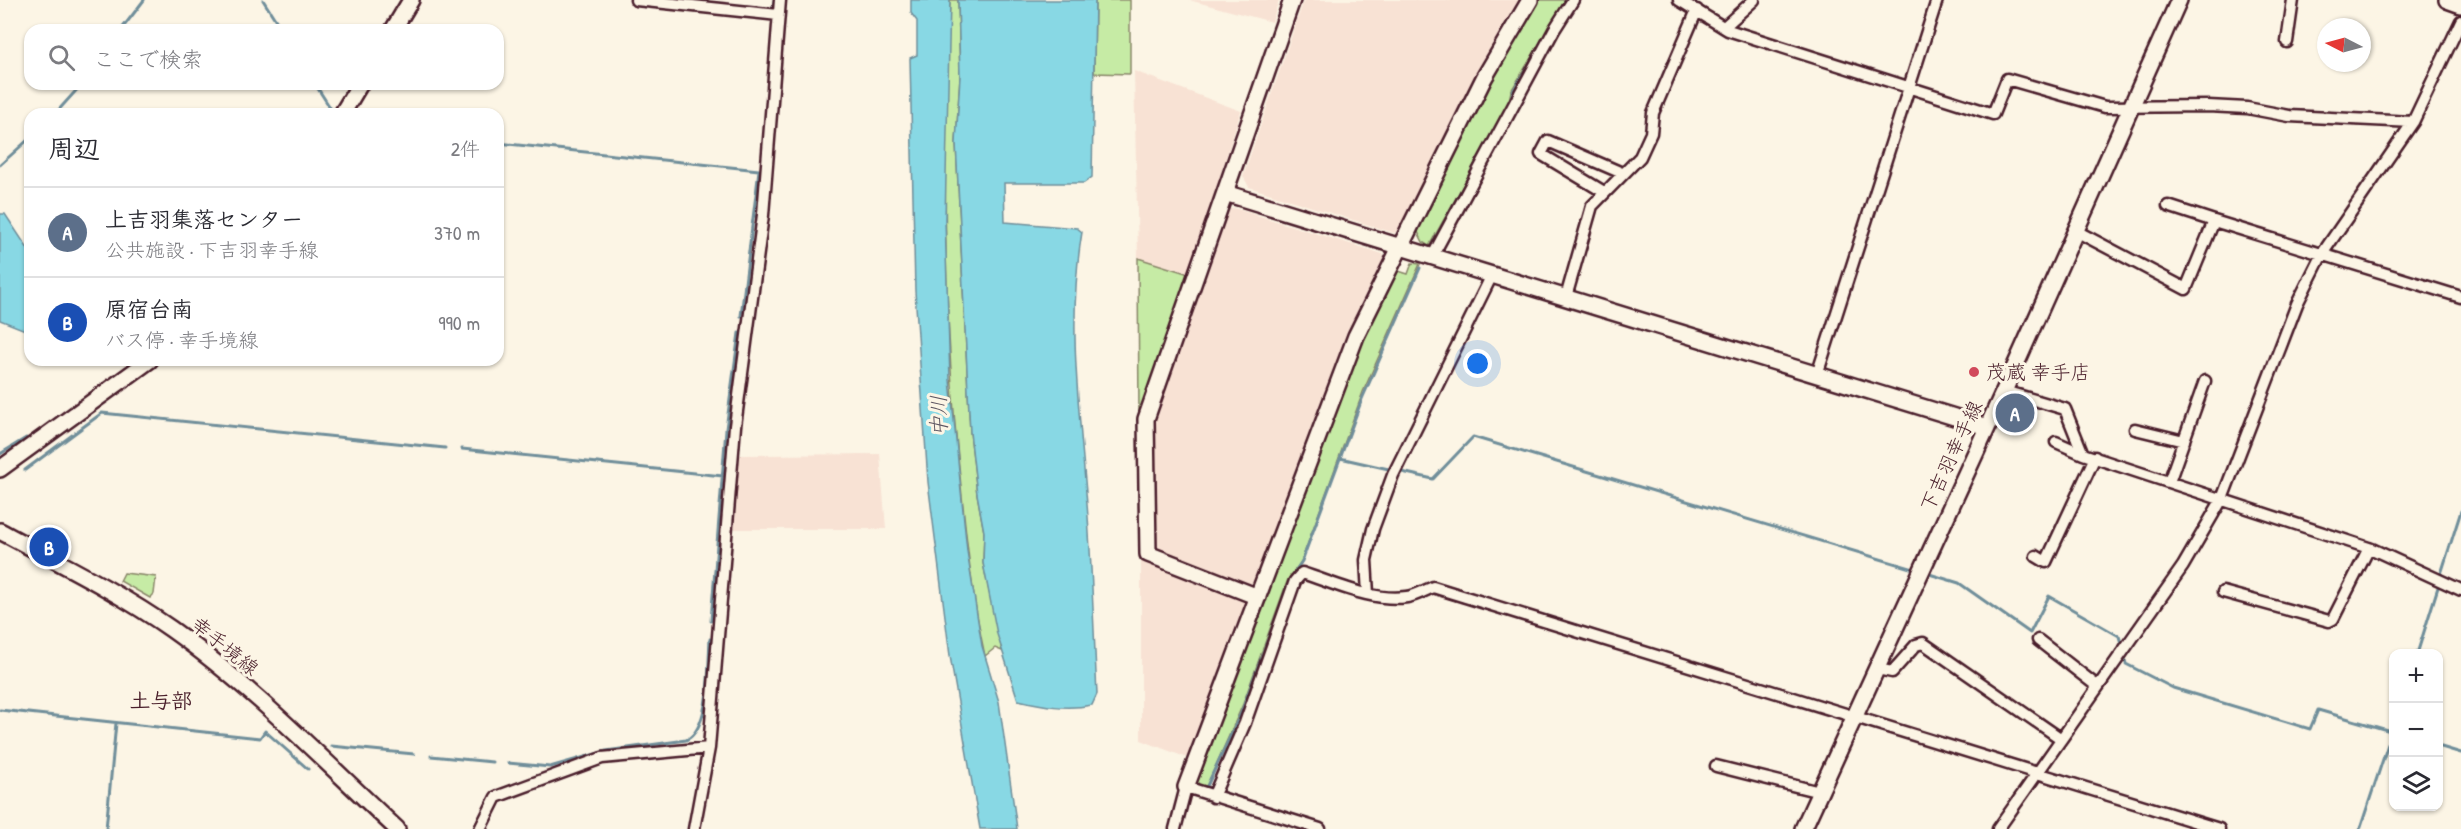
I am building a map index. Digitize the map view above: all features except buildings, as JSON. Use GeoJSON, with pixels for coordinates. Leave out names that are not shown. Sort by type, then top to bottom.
{"type":"FeatureCollection","features":[{"type":"Feature","properties":{"kind":"street"},"geometry":{"type":"LineString","coordinates":[[397,24],[411,0]]}},
{"type":"Feature","properties":{"kind":"street"},"geometry":{"type":"LineString","coordinates":[[636,0],[778,15]]}},
{"type":"Feature","properties":{"kind":"street"},"geometry":{"type":"LineString","coordinates":[[694,829],[709,748],[735,426],[763,215],[780,0]]}},
{"type":"Feature","properties":{"kind":"street"},"geometry":{"type":"LineString","coordinates":[[1258,597],[1148,554],[1146,419],[1292,0]]}},
{"type":"Feature","properties":{"kind":"street"},"geometry":{"type":"LineString","coordinates":[[1175,829],[1186,787],[1356,336],[1484,78],[1530,0]]}},
{"type":"Feature","properties":{"kind":"street"},"geometry":{"type":"LineString","coordinates":[[1432,257],[1554,30],[1573,0]]}},
{"type":"Feature","properties":{"kind":"street"},"geometry":{"type":"LineString","coordinates":[[1679,0],[1724,27],[1909,89],[1993,114],[2007,79],[2105,107],[2217,106],[2247,108],[2289,116],[2413,122]]}},
{"type":"Feature","properties":{"kind":"street"},"geometry":{"type":"LineString","coordinates":[[1724,27],[1754,0]]}},
{"type":"Feature","properties":{"kind":"street"},"geometry":{"type":"LineString","coordinates":[[1817,375],[1937,0]]}},
{"type":"Feature","properties":{"kind":"street","name":"下吉羽幸手線"},"geometry":{"type":"LineString","coordinates":[[1803,829],[2004,391],[2179,0]]}},
{"type":"Feature","properties":{"kind":"street"},"geometry":{"type":"LineString","coordinates":[[2287,42],[2293,0]]}},
{"type":"Feature","properties":{"kind":"street"},"geometry":{"type":"LineString","coordinates":[[2447,0],[2461,4]]}},
{"type":"Feature","properties":{"kind":"street"},"geometry":{"type":"LineString","coordinates":[[1566,297],[1592,206],[1640,156],[1651,133],[1653,114],[1696,10]]}},
{"type":"Feature","properties":{"kind":"street"},"geometry":{"type":"LineString","coordinates":[[1998,829],[2182,566],[2222,499],[2297,304],[2322,254],[2413,122],[2461,21]]}},
{"type":"Feature","properties":{"kind":"street"},"geometry":{"type":"LineString","coordinates":[[346,108],[356,90]]}},
{"type":"Feature","properties":{"kind":"street"},"geometry":{"type":"LineString","coordinates":[[1604,192],[1541,154],[1548,141],[1622,173]]}},
{"type":"Feature","properties":{"kind":"street"},"geometry":{"type":"LineString","coordinates":[[1225,193],[1987,427]]}},
{"type":"Feature","properties":{"kind":"street"},"geometry":{"type":"LineString","coordinates":[[2168,206],[2461,297]]}},
{"type":"Feature","properties":{"kind":"street"},"geometry":{"type":"LineString","coordinates":[[2076,231],[2186,289],[2214,221]]}},
{"type":"Feature","properties":{"kind":"street"},"geometry":{"type":"LineString","coordinates":[[1368,594],[1366,560],[1373,529],[1393,475],[1492,275]]}},
{"type":"Feature","properties":{"kind":"street"},"geometry":{"type":"LineString","coordinates":[[0,469],[142,366]]}},
{"type":"Feature","properties":{"kind":"street"},"geometry":{"type":"LineString","coordinates":[[2169,482],[2205,381]]}},
{"type":"Feature","properties":{"kind":"street"},"geometry":{"type":"LineString","coordinates":[[2004,391],[2065,409],[2083,454]]}},
{"type":"Feature","properties":{"kind":"street"},"geometry":{"type":"LineString","coordinates":[[2135,429],[2184,441]]}},
{"type":"Feature","properties":{"kind":"street"},"geometry":{"type":"LineString","coordinates":[[2056,442],[2083,454],[2368,548],[2461,590]]}},
{"type":"Feature","properties":{"kind":"street"},"geometry":{"type":"LineString","coordinates":[[2036,556],[2046,562],[2095,457]]}},
{"type":"Feature","properties":{"kind":"street","name":"幸手境線"},"geometry":{"type":"LineString","coordinates":[[0,531],[141,609],[179,635],[257,699],[397,829]]}},
{"type":"Feature","properties":{"kind":"street"},"geometry":{"type":"LineString","coordinates":[[2223,592],[2329,621],[2333,618],[2368,548]]}},
{"type":"Feature","properties":{"kind":"street"},"geometry":{"type":"LineString","coordinates":[[1213,796],[1245,723],[1295,581],[1302,573],[1368,594],[1394,598],[1410,597],[1433,587],[1856,715],[2035,774],[2218,829]]}},
{"type":"Feature","properties":{"kind":"street"},"geometry":{"type":"LineString","coordinates":[[2038,640],[2097,686]]}},
{"type":"Feature","properties":{"kind":"street"},"geometry":{"type":"LineString","coordinates":[[1877,669],[1892,672],[1916,645],[1923,643],[2060,738]]}},
{"type":"Feature","properties":{"kind":"street"},"geometry":{"type":"LineString","coordinates":[[480,829],[495,797],[602,758],[709,748]]}},
{"type":"Feature","properties":{"kind":"street"},"geometry":{"type":"LineString","coordinates":[[1716,766],[1820,792]]}},
{"type":"Feature","properties":{"kind":"street"},"geometry":{"type":"LineString","coordinates":[[1186,787],[1320,829]]}},
{"type":"Feature","properties":{"kind":"shaded area"},"geometry":{"type":"Polygon","coordinates":[[[1189,0],[1279,0],[1272,22],[1189,0]]]}},
{"type":"Feature","properties":{"kind":"shaded area"},"geometry":{"type":"Polygon","coordinates":[[[1304,0],[1521,0],[1479,72],[1400,230],[1394,233],[1249,187],[1243,176],[1304,0]]]}},
{"type":"Feature","properties":{"kind":"shaded area"},"geometry":{"type":"Polygon","coordinates":[[[1134,71],[1241,111],[1189,274],[1138,258],[1134,71]]]}},
{"type":"Feature","properties":{"kind":"shaded area"},"geometry":{"type":"Polygon","coordinates":[[[1234,208],[1383,254],[1385,262],[1256,582],[1248,585],[1159,552],[1155,545],[1155,417],[1227,210],[1234,208]]]}},
{"type":"Feature","properties":{"kind":"shaded area"},"geometry":{"type":"Polygon","coordinates":[[[880,454],[886,529],[734,529],[739,455],[880,454]]]}},
{"type":"Feature","properties":{"kind":"shaded area"},"geometry":{"type":"Polygon","coordinates":[[[1141,560],[1243,597],[1247,606],[1190,759],[1141,740],[1141,560]]]}},
{"type":"Feature","properties":{"kind":"green space"},"geometry":{"type":"Polygon","coordinates":[[[950,0],[958,0],[960,76],[956,143],[970,432],[984,532],[983,563],[1002,651],[995,648],[985,656],[967,544],[950,357],[945,179],[950,0]]]}},
{"type":"Feature","properties":{"kind":"green space"},"geometry":{"type":"Polygon","coordinates":[[[1095,0],[1130,0],[1130,74],[1094,73],[1095,0]]]}},
{"type":"Feature","properties":{"kind":"green space"},"geometry":{"type":"Polygon","coordinates":[[[1536,0],[1566,0],[1511,91],[1508,105],[1429,246],[1423,242],[1416,228],[1487,87],[1536,0]]]}},
{"type":"Feature","properties":{"kind":"green space"},"geometry":{"type":"Polygon","coordinates":[[[1138,258],[1189,274],[1139,418],[1138,258]]]}},
{"type":"Feature","properties":{"kind":"green space"},"geometry":{"type":"Polygon","coordinates":[[[1412,263],[1420,264],[1363,392],[1301,562],[1288,579],[1243,704],[1205,790],[1196,787],[1194,782],[1362,336],[1395,270],[1408,274],[1412,263]]]}},
{"type":"Feature","properties":{"kind":"green space"},"geometry":{"type":"Polygon","coordinates":[[[124,573],[156,577],[154,594],[150,598],[120,581],[124,573]]]}},
{"type":"Feature","properties":{"kind":"water","name":"中川"},"geometry":{"type":"Polygon","coordinates":[[[911,0],[950,0],[945,220],[950,380],[967,551],[982,646],[999,702],[1017,829],[980,829],[950,656],[928,482],[915,291],[910,58],[917,55],[917,21],[911,13],[911,0]]]}},
{"type":"Feature","properties":{"kind":"water"},"geometry":{"type":"Polygon","coordinates":[[[958,0],[1095,0],[1092,177],[1084,183],[1004,183],[1005,222],[1077,228],[1082,232],[1077,267],[1075,339],[1097,694],[1092,705],[1055,707],[1018,700],[997,634],[983,563],[984,532],[970,432],[956,143],[960,76],[958,0]]]}},
{"type":"Feature","properties":{"kind":"water"},"geometry":{"type":"Polygon","coordinates":[[[0,214],[5,214],[24,243],[24,330],[0,320],[0,214]]]}},
{"type":"Feature","properties":{"kind":"waterway"},"geometry":{"type":"LineString","coordinates":[[126,24],[144,0]]}},
{"type":"Feature","properties":{"kind":"waterway"},"geometry":{"type":"LineString","coordinates":[[263,0],[278,24]]}},
{"type":"Feature","properties":{"kind":"waterway"},"geometry":{"type":"LineString","coordinates":[[773,7],[774,0]]}},
{"type":"Feature","properties":{"kind":"waterway"},"geometry":{"type":"LineString","coordinates":[[771,53],[773,21]]}},
{"type":"Feature","properties":{"kind":"waterway"},"geometry":{"type":"LineString","coordinates":[[1510,103],[1513,91],[1536,53]]}},
{"type":"Feature","properties":{"kind":"waterway"},"geometry":{"type":"LineString","coordinates":[[60,108],[77,90]]}},
{"type":"Feature","properties":{"kind":"waterway"},"geometry":{"type":"LineString","coordinates":[[319,90],[330,108]]}},
{"type":"Feature","properties":{"kind":"waterway"},"geometry":{"type":"LineString","coordinates":[[0,165],[24,143]]}},
{"type":"Feature","properties":{"kind":"waterway"},"geometry":{"type":"LineString","coordinates":[[504,144],[759,170],[741,316]]}},
{"type":"Feature","properties":{"kind":"waterway"},"geometry":{"type":"LineString","coordinates":[[1434,241],[1479,158]]}},
{"type":"Feature","properties":{"kind":"waterway"},"geometry":{"type":"LineString","coordinates":[[754,216],[757,216],[760,182]]}},
{"type":"Feature","properties":{"kind":"waterway"},"geometry":{"type":"LineString","coordinates":[[1206,788],[1241,713],[1290,579],[1302,561],[1362,399],[1420,268]]}},
{"type":"Feature","properties":{"kind":"waterway"},"geometry":{"type":"LineString","coordinates":[[711,621],[726,429],[739,333]]}},
{"type":"Feature","properties":{"kind":"waterway"},"geometry":{"type":"LineString","coordinates":[[25,470],[102,413],[445,448]]}},
{"type":"Feature","properties":{"kind":"waterway"},"geometry":{"type":"LineString","coordinates":[[1340,458],[1433,479],[1473,437],[1917,570]]}},
{"type":"Feature","properties":{"kind":"waterway"},"geometry":{"type":"LineString","coordinates":[[0,454],[26,438]]}},
{"type":"Feature","properties":{"kind":"waterway"},"geometry":{"type":"LineString","coordinates":[[462,449],[723,476]]}},
{"type":"Feature","properties":{"kind":"waterway"},"geometry":{"type":"LineString","coordinates":[[2440,577],[2461,511]]}},
{"type":"Feature","properties":{"kind":"waterway"},"geometry":{"type":"LineString","coordinates":[[1926,573],[1959,583],[2030,633],[2049,596],[2119,636],[2122,647]]}},
{"type":"Feature","properties":{"kind":"waterway"},"geometry":{"type":"LineString","coordinates":[[2419,649],[2439,584]]}},
{"type":"Feature","properties":{"kind":"waterway"},"geometry":{"type":"LineString","coordinates":[[508,763],[550,767],[606,751],[686,740],[694,733],[704,710],[710,639]]}},
{"type":"Feature","properties":{"kind":"waterway"},"geometry":{"type":"LineString","coordinates":[[2124,656],[2126,664],[2173,688],[2310,729],[2318,710],[2389,731]]}},
{"type":"Feature","properties":{"kind":"waterway"},"geometry":{"type":"LineString","coordinates":[[0,710],[260,738],[265,731],[308,769]]}},
{"type":"Feature","properties":{"kind":"waterway"},"geometry":{"type":"LineString","coordinates":[[106,829],[116,723]]}},
{"type":"Feature","properties":{"kind":"waterway"},"geometry":{"type":"LineString","coordinates":[[2360,829],[2389,741]]}},
{"type":"Feature","properties":{"kind":"waterway"},"geometry":{"type":"LineString","coordinates":[[331,746],[414,754]]}},
{"type":"Feature","properties":{"kind":"waterway"},"geometry":{"type":"LineString","coordinates":[[2443,748],[2461,753]]}},
{"type":"Feature","properties":{"kind":"waterway"},"geometry":{"type":"LineString","coordinates":[[431,756],[492,762]]}},
{"type":"Feature","properties":{"kind":"place","name":"茂蔵 幸手店"},"geometry":{"type":"Point","coordinates":[1974,372]}},
{"type":"Feature","properties":{"kind":"place","name":"上吉羽集落センター"},"geometry":{"type":"Point","coordinates":[2015,413]}},
{"type":"Feature","properties":{"kind":"place","name":"原宿台南"},"geometry":{"type":"Point","coordinates":[49,547]}},
{"type":"Feature","properties":{"kind":"district","name":"土与部"},"geometry":{"type":"Point","coordinates":[161,701]}}]}
